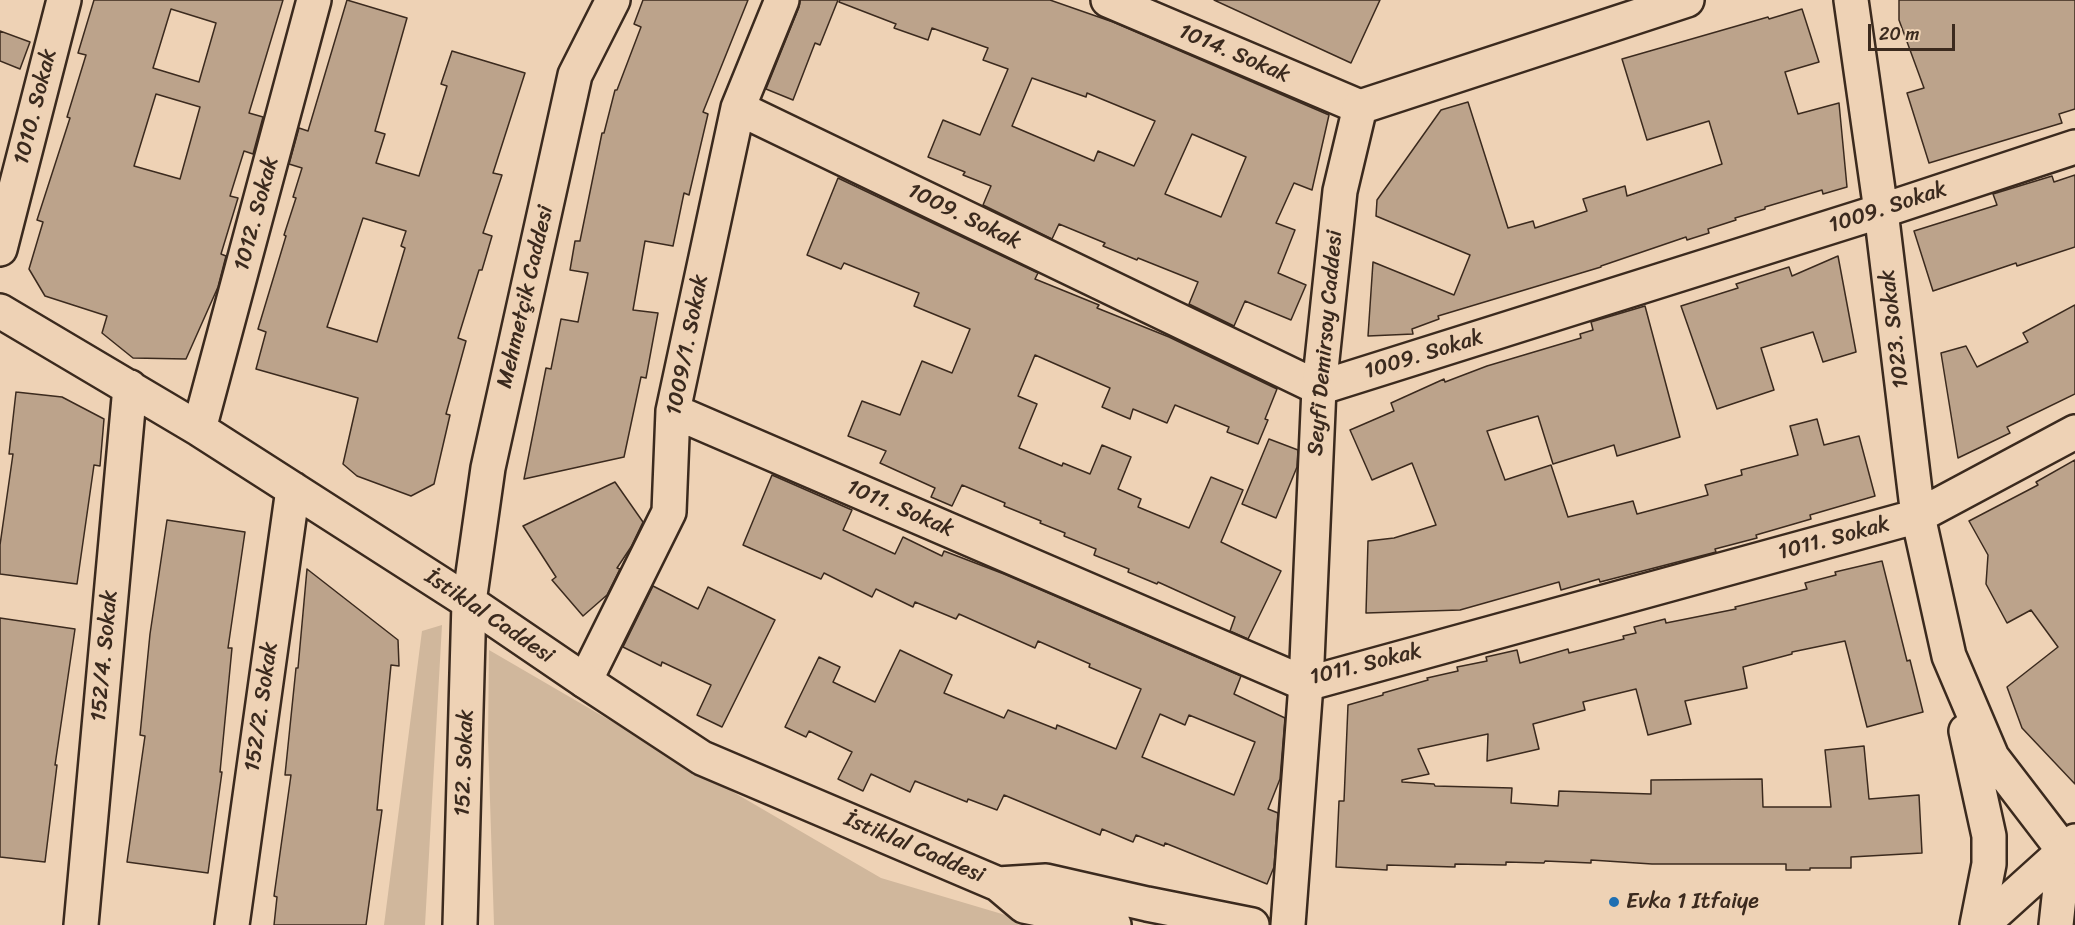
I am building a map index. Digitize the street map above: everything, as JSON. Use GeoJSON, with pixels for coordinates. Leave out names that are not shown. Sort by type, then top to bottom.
{"type":"FeatureCollection","features":[{"type":"Feature","properties":{"kind":"street","name":"1010. Sokak"},"geometry":{"type":"LineString","coordinates":[[0,249],[64,0]]}},
{"type":"Feature","properties":{"kind":"street","name":"1012. Sokak"},"geometry":{"type":"LineString","coordinates":[[199,429],[314,0]]}},
{"type":"Feature","properties":{"kind":"street","name":"Mehmetçik Caddesi"},"geometry":{"type":"LineString","coordinates":[[469,602],[488,468],[575,75],[613,0]]}},
{"type":"Feature","properties":{"kind":"street","name":"1009/1. Sokak"},"geometry":{"type":"LineString","coordinates":[[585,681],[669,512],[673,411],[738,108],[782,0]]}},
{"type":"Feature","properties":{"kind":"street","name":"1014. Sokak"},"geometry":{"type":"LineString","coordinates":[[1108,0],[1360,107]]}},
{"type":"Feature","properties":{"kind":"street"},"geometry":{"type":"LineString","coordinates":[[1360,107],[1687,0]]}},
{"type":"Feature","properties":{"kind":"street","name":"1023. Sokak"},"geometry":{"type":"LineString","coordinates":[[1851,0],[1881,211],[1918,516],[1989,836],[1989,864],[1979,925]]}},
{"type":"Feature","properties":{"kind":"street","name":"Seyfi Demirsoy Caddesi"},"geometry":{"type":"LineString","coordinates":[[1288,925],[1306,684],[1319,388],[1340,191],[1360,107]]}},
{"type":"Feature","properties":{"kind":"street","name":"1009. Sokak"},"geometry":{"type":"LineString","coordinates":[[738,108],[1319,388],[1881,211],[2075,147]]}},
{"type":"Feature","properties":{"kind":"street","name":"İstiklal Caddesi"},"geometry":{"type":"LineString","coordinates":[[0,311],[199,429],[469,602],[702,758],[998,884],[1024,906],[1114,925]]}},
{"type":"Feature","properties":{"kind":"street","name":"152/4. Sokak"},"geometry":{"type":"LineString","coordinates":[[81,925],[130,387]]}},
{"type":"Feature","properties":{"kind":"street","name":"1011. Sokak"},"geometry":{"type":"LineString","coordinates":[[673,411],[1306,684],[1918,516],[2075,432]]}},
{"type":"Feature","properties":{"kind":"street","name":"152/2. Sokak"},"geometry":{"type":"LineString","coordinates":[[232,925],[293,489]]}},
{"type":"Feature","properties":{"kind":"street","name":"152. Sokak"},"geometry":{"type":"LineString","coordinates":[[460,925],[469,602]]}},
{"type":"Feature","properties":{"kind":"street","name":"1023. Sokak"},"geometry":{"type":"LineString","coordinates":[[1949,656],[1992,757],[2070,846]]}},
{"type":"Feature","properties":{"kind":"street"},"geometry":{"type":"LineString","coordinates":[[1979,925],[2070,846]]}},
{"type":"Feature","properties":{"kind":"street"},"geometry":{"type":"LineString","coordinates":[[2056,925],[2070,846]]}},
{"type":"Feature","properties":{"kind":"street","name":"İstiklal Caddesi"},"geometry":{"type":"LineString","coordinates":[[998,884],[1046,881],[1252,925]]}},
{"type":"Feature","properties":{"kind":"shaded area"},"geometry":{"type":"Polygon","coordinates":[[[442,625],[425,925],[384,925],[422,631],[442,625]]]}},
{"type":"Feature","properties":{"kind":"shaded area"},"geometry":{"type":"Polygon","coordinates":[[[489,650],[881,878],[1039,925],[494,925],[488,738],[489,650]]]}},
{"type":"Feature","properties":{"kind":"building"},"geometry":{"type":"Polygon","coordinates":[[[94,0],[283,0],[249,113],[263,117],[253,154],[244,151],[230,196],[238,198],[221,254],[226,256],[218,287],[186,359],[133,358],[102,333],[107,316],[45,296],[29,269],[43,222],[37,220],[70,118],[67,117],[86,55],[78,53],[94,0]],[[171,9],[153,68],[199,82],[216,23],[171,9]],[[156,94],[134,166],[180,179],[200,107],[156,94]]]}},
{"type":"Feature","properties":{"kind":"building"},"geometry":{"type":"Polygon","coordinates":[[[347,0],[407,18],[375,131],[385,134],[376,163],[419,176],[447,86],[441,84],[452,51],[525,73],[493,173],[502,175],[483,233],[492,236],[458,338],[466,341],[446,414],[450,415],[434,484],[411,496],[357,476],[343,464],[358,398],[256,369],[266,332],[258,329],[286,236],[284,235],[296,198],[293,197],[302,168],[289,164],[299,128],[308,131],[347,0]],[[363,218],[327,327],[377,342],[405,248],[401,246],[406,231],[363,218]]]}},
{"type":"Feature","properties":{"kind":"building"},"geometry":{"type":"Polygon","coordinates":[[[643,0],[748,0],[703,112],[708,114],[689,195],[684,193],[673,246],[645,241],[633,310],[658,313],[646,378],[641,377],[624,457],[524,479],[546,368],[551,369],[561,319],[578,322],[588,273],[570,270],[575,241],[580,241],[602,133],[604,133],[615,90],[617,90],[641,27],[634,24],[643,0]]]}},
{"type":"Feature","properties":{"kind":"building"},"geometry":{"type":"Polygon","coordinates":[[[800,0],[838,0],[820,45],[815,43],[793,100],[766,89],[800,0]]]}},
{"type":"Feature","properties":{"kind":"building"},"geometry":{"type":"Polygon","coordinates":[[[840,0],[1050,0],[1113,22],[1329,115],[1312,190],[1294,183],[1276,223],[1295,230],[1278,273],[1306,285],[1291,320],[1245,301],[1234,326],[1189,304],[1198,282],[1103,246],[1105,243],[1059,224],[1052,239],[983,205],[991,186],[963,175],[965,172],[928,157],[943,120],[980,135],[1008,69],[983,60],[988,48],[932,28],[928,40],[894,28],[896,24],[839,2],[840,0]],[[1032,78],[1012,126],[1094,161],[1098,151],[1134,166],[1155,121],[1087,93],[1086,97],[1032,78]],[[1192,134],[1165,194],[1221,217],[1246,157],[1192,134]]]}},
{"type":"Feature","properties":{"kind":"building"},"geometry":{"type":"Polygon","coordinates":[[[1214,0],[1380,0],[1351,63],[1214,0]]]}},
{"type":"Feature","properties":{"kind":"building"},"geometry":{"type":"Polygon","coordinates":[[[1899,0],[2075,0],[2075,109],[2059,114],[2062,123],[1929,163],[1907,93],[1924,88],[1899,20],[1899,0]]]}},
{"type":"Feature","properties":{"kind":"building"},"geometry":{"type":"Polygon","coordinates":[[[1802,9],[1819,62],[1785,72],[1798,114],[1839,103],[1847,187],[1823,194],[1822,190],[1765,207],[1765,209],[1708,229],[1709,233],[1687,240],[1686,237],[1601,267],[1438,316],[1439,319],[1412,329],[1413,334],[1368,336],[1373,262],[1454,295],[1470,255],[1376,216],[1377,200],[1441,110],[1468,102],[1508,228],[1533,221],[1535,228],[1587,211],[1583,199],[1625,186],[1627,196],[1722,164],[1709,121],[1647,140],[1622,59],[1802,9]]]}},
{"type":"Feature","properties":{"kind":"building"},"geometry":{"type":"Polygon","coordinates":[[[0,31],[30,42],[20,69],[0,61],[0,31]]]}},
{"type":"Feature","properties":{"kind":"building"},"geometry":{"type":"Polygon","coordinates":[[[2075,175],[2075,247],[2017,266],[2016,263],[1933,291],[1914,231],[1997,205],[1993,194],[2052,176],[2054,182],[2075,175]]]}},
{"type":"Feature","properties":{"kind":"building"},"geometry":{"type":"Polygon","coordinates":[[[838,178],[1038,273],[1035,279],[1099,305],[1097,308],[1169,337],[1277,389],[1258,444],[1227,432],[1229,427],[1175,405],[1167,423],[1133,409],[1130,419],[1102,407],[1110,388],[1035,355],[1018,396],[1037,404],[1019,448],[1062,466],[1063,463],[1090,474],[1102,445],[1131,457],[1118,489],[1141,499],[1138,507],[1189,528],[1211,477],[1243,490],[1221,542],[1281,571],[1248,639],[1230,631],[1235,617],[1158,582],[1157,584],[1128,572],[1129,569],[1094,555],[1096,549],[1064,536],[1065,533],[1040,523],[1041,521],[1004,506],[1005,503],[962,485],[952,506],[931,497],[935,488],[880,463],[886,451],[848,436],[862,401],[900,415],[922,361],[952,373],[970,329],[914,306],[919,293],[844,263],[841,269],[807,255],[838,178]]]}},
{"type":"Feature","properties":{"kind":"building"},"geometry":{"type":"Polygon","coordinates":[[[1838,256],[1856,352],[1823,362],[1813,332],[1761,348],[1774,390],[1717,409],[1681,306],[1738,288],[1736,284],[1789,267],[1792,276],[1838,256]]]}},
{"type":"Feature","properties":{"kind":"building"},"geometry":{"type":"Polygon","coordinates":[[[2075,305],[2075,394],[2007,427],[2010,433],[1958,458],[1941,353],[1966,346],[1977,367],[2028,342],[2023,333],[2075,305]]]}},
{"type":"Feature","properties":{"kind":"building"},"geometry":{"type":"Polygon","coordinates":[[[1645,306],[1680,437],[1617,456],[1614,445],[1553,464],[1538,416],[1487,431],[1505,480],[1551,465],[1568,517],[1633,501],[1637,514],[1708,495],[1705,485],[1742,475],[1741,470],[1798,455],[1790,426],[1817,419],[1824,445],[1859,436],[1875,496],[1810,515],[1811,519],[1756,535],[1757,538],[1715,549],[1716,552],[1600,582],[1599,579],[1561,590],[1559,582],[1460,610],[1366,613],[1368,541],[1394,538],[1436,525],[1412,463],[1372,480],[1350,430],[1394,411],[1391,403],[1444,379],[1445,382],[1487,366],[1581,338],[1580,334],[1593,330],[1591,322],[1645,306]]]}},
{"type":"Feature","properties":{"kind":"building"},"geometry":{"type":"Polygon","coordinates":[[[16,392],[62,397],[104,419],[100,466],[94,465],[77,584],[0,574],[0,545],[13,454],[9,454],[16,392]]]}},
{"type":"Feature","properties":{"kind":"building"},"geometry":{"type":"Polygon","coordinates":[[[1269,439],[1298,450],[1297,467],[1276,518],[1242,504],[1269,439]]]}},
{"type":"Feature","properties":{"kind":"building"},"geometry":{"type":"Polygon","coordinates":[[[2075,460],[2075,784],[2022,728],[2007,687],[2058,647],[2031,610],[2007,623],[1986,584],[1988,555],[1969,521],[2038,485],[2036,482],[2075,460]]]}},
{"type":"Feature","properties":{"kind":"building"},"geometry":{"type":"Polygon","coordinates":[[[772,475],[852,510],[843,530],[895,554],[903,537],[942,556],[944,551],[1004,574],[1241,676],[1234,694],[1285,718],[1280,779],[1268,809],[1278,813],[1274,867],[1267,884],[1165,843],[1164,846],[1136,835],[1133,842],[1102,829],[1100,835],[1004,795],[997,810],[968,799],[967,802],[915,781],[910,792],[871,774],[863,791],[838,779],[852,752],[809,731],[806,737],[785,727],[819,657],[840,667],[833,682],[875,702],[900,650],[952,675],[944,693],[1004,718],[1008,710],[1056,729],[1057,725],[1116,749],[1141,689],[1089,667],[1090,664],[1038,641],[1035,648],[959,614],[956,619],[915,602],[913,607],[876,589],[872,597],[824,573],[821,579],[743,545],[772,475]],[[1160,714],[1142,757],[1234,795],[1255,742],[1189,715],[1185,725],[1160,714]]]}},
{"type":"Feature","properties":{"kind":"building"},"geometry":{"type":"Polygon","coordinates":[[[615,482],[643,522],[631,547],[617,568],[620,569],[607,595],[583,616],[552,580],[556,577],[523,526],[615,482]]]}},
{"type":"Feature","properties":{"kind":"building"},"geometry":{"type":"Polygon","coordinates":[[[167,520],[245,532],[228,648],[232,648],[220,772],[222,772],[208,873],[127,862],[145,736],[140,735],[150,634],[167,520]]]}},
{"type":"Feature","properties":{"kind":"building"},"geometry":{"type":"Polygon","coordinates":[[[1882,561],[1907,661],[1910,660],[1923,712],[1867,727],[1845,641],[1792,652],[1792,654],[1743,667],[1747,688],[1685,701],[1691,724],[1648,735],[1636,689],[1583,702],[1585,710],[1533,724],[1539,749],[1487,761],[1488,734],[1418,749],[1429,774],[1402,780],[1402,782],[1434,784],[1435,786],[1512,788],[1511,803],[1558,806],[1559,791],[1651,794],[1651,780],[1762,779],[1763,807],[1831,807],[1825,750],[1864,746],[1869,799],[1919,795],[1922,853],[1851,857],[1851,868],[1810,868],[1810,870],[1786,870],[1786,864],[1652,864],[1591,860],[1591,863],[1545,861],[1544,863],[1506,862],[1506,865],[1455,864],[1455,867],[1387,865],[1387,870],[1336,867],[1339,801],[1344,801],[1348,705],[1428,680],[1427,678],[1458,671],[1457,667],[1487,661],[1486,657],[1517,650],[1520,663],[1568,649],[1569,653],[1624,639],[1623,636],[1636,633],[1634,627],[1665,619],[1666,623],[1736,609],[1735,607],[1807,589],[1805,583],[1836,575],[1835,572],[1882,561]]]}},
{"type":"Feature","properties":{"kind":"building"},"geometry":{"type":"Polygon","coordinates":[[[307,569],[398,640],[399,666],[391,665],[377,810],[382,810],[366,925],[274,925],[277,897],[274,896],[291,775],[285,775],[307,569]]]}},
{"type":"Feature","properties":{"kind":"building"},"geometry":{"type":"Polygon","coordinates":[[[653,586],[698,609],[708,587],[775,620],[722,727],[697,715],[711,685],[662,662],[661,666],[623,647],[653,586]]]}},
{"type":"Feature","properties":{"kind":"building"},"geometry":{"type":"Polygon","coordinates":[[[0,618],[75,629],[55,765],[57,765],[45,862],[0,857],[0,618]]]}},
{"type":"Feature","properties":{"kind":"place","name":"Evka 1 Itfaiye"},"geometry":{"type":"Point","coordinates":[1614,902]}}]}
